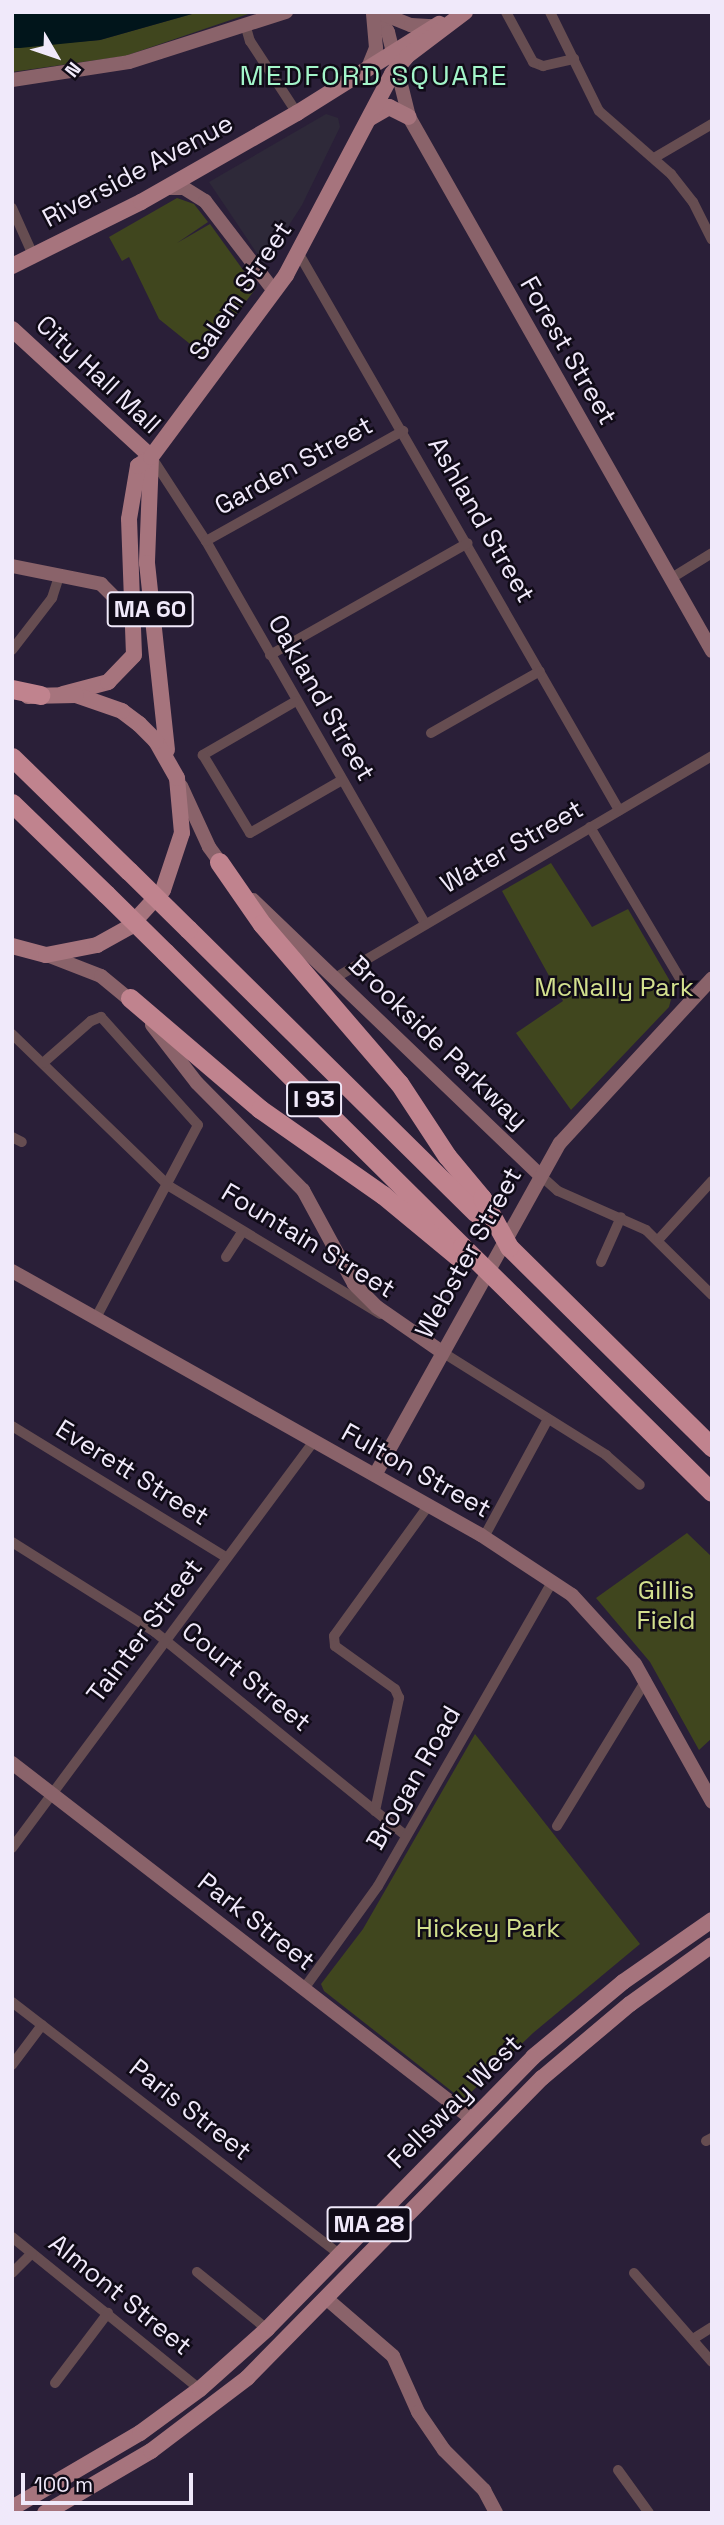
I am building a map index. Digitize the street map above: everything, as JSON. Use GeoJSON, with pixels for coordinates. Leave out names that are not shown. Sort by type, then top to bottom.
{"type":"FeatureCollection","features":[{"type":"Feature","properties":{"kind":"highway"},"geometry":{"type":"LineString","coordinates":[[12,689],[40,695]]}},
{"type":"Feature","properties":{"kind":"highway","name":"I 93"},"geometry":{"type":"LineString","coordinates":[[12,757],[479,1206],[509,1247],[712,1447]]}},
{"type":"Feature","properties":{"kind":"highway","name":"I 93"},"geometry":{"type":"LineString","coordinates":[[12,803],[165,952],[460,1251],[513,1296],[712,1492]]}},
{"type":"Feature","properties":{"kind":"highway"},"geometry":{"type":"LineString","coordinates":[[219,862],[262,924],[399,1083],[479,1206]]}},
{"type":"Feature","properties":{"kind":"highway"},"geometry":{"type":"LineString","coordinates":[[130,998],[260,1109],[460,1251]]}},
{"type":"Feature","properties":{"kind":"main road","name":"MA 60"},"geometry":{"type":"LineString","coordinates":[[392,51],[433,26],[461,15]]}},
{"type":"Feature","properties":{"kind":"main road","name":"MA 60"},"geometry":{"type":"LineString","coordinates":[[395,69],[461,15]]}},
{"type":"Feature","properties":{"kind":"main road","name":"Riverside Avenue"},"geometry":{"type":"LineString","coordinates":[[14,264],[164,188],[297,113],[367,70],[392,51]]}},
{"type":"Feature","properties":{"kind":"main road","name":"Salem Street"},"geometry":{"type":"LineString","coordinates":[[63,694],[96,687],[120,674],[136,647],[130,510],[138,466],[151,457],[299,254],[395,69]]}},
{"type":"Feature","properties":{"kind":"main road"},"geometry":{"type":"LineString","coordinates":[[366,122],[389,107],[409,117]]}},
{"type":"Feature","properties":{"kind":"main road","name":"City Hall Mall"},"geometry":{"type":"LineString","coordinates":[[12,329],[151,457]]}},
{"type":"Feature","properties":{"kind":"main road","name":"MA 60"},"geometry":{"type":"LineString","coordinates":[[16,949],[46,955],[102,942],[129,927],[163,890],[182,833],[177,778],[169,760],[151,628],[146,508],[151,457]]}},
{"type":"Feature","properties":{"kind":"main road","name":"MA 60"},"geometry":{"type":"LineString","coordinates":[[12,699],[63,694]]}},
{"type":"Feature","properties":{"kind":"main road"},"geometry":{"type":"LineString","coordinates":[[63,694],[122,711],[156,741],[169,760]]}},
{"type":"Feature","properties":{"kind":"main road","name":"Fellsway West"},"geometry":{"type":"LineString","coordinates":[[12,2508],[140,2433],[200,2389],[267,2329],[471,2118],[590,2008],[712,1920]]}},
{"type":"Feature","properties":{"kind":"main road","name":"Fellsway West"},"geometry":{"type":"LineString","coordinates":[[46,2513],[151,2451],[206,2412],[327,2300],[542,2078],[630,2004],[712,1945]]}},
{"type":"Feature","properties":{"kind":"street"},"geometry":{"type":"LineString","coordinates":[[12,80],[129,62],[286,12]]}},
{"type":"Feature","properties":{"kind":"street"},"geometry":{"type":"LineString","coordinates":[[367,70],[376,48],[376,12],[411,25],[433,26]]}},
{"type":"Feature","properties":{"kind":"street","name":"Forest Street"},"geometry":{"type":"LineString","coordinates":[[376,12],[386,26],[409,117],[712,651]]}},
{"type":"Feature","properties":{"kind":"street"},"geometry":{"type":"LineString","coordinates":[[506,12],[533,62],[543,66],[574,59]]}},
{"type":"Feature","properties":{"kind":"street"},"geometry":{"type":"LineString","coordinates":[[550,12],[600,111],[619,132],[653,158],[693,202],[712,240]]}},
{"type":"Feature","properties":{"kind":"street"},"geometry":{"type":"LineString","coordinates":[[245,24],[255,49],[297,113]]}},
{"type":"Feature","properties":{"kind":"street"},"geometry":{"type":"LineString","coordinates":[[653,158],[712,124]]}},
{"type":"Feature","properties":{"kind":"street"},"geometry":{"type":"LineString","coordinates":[[164,188],[184,188],[205,201],[274,291]]}},
{"type":"Feature","properties":{"kind":"street"},"geometry":{"type":"LineString","coordinates":[[12,208],[33,255]]}},
{"type":"Feature","properties":{"kind":"street","name":"Ashland Street"},"geometry":{"type":"LineString","coordinates":[[299,254],[620,810]]}},
{"type":"Feature","properties":{"kind":"street","name":"Garden Street"},"geometry":{"type":"LineString","coordinates":[[206,541],[403,431]]}},
{"type":"Feature","properties":{"kind":"street","name":"Oakland Street"},"geometry":{"type":"LineString","coordinates":[[151,457],[206,541],[425,924]]}},
{"type":"Feature","properties":{"kind":"street"},"geometry":{"type":"LineString","coordinates":[[146,508],[157,494],[177,496]]}},
{"type":"Feature","properties":{"kind":"street"},"geometry":{"type":"LineString","coordinates":[[270,655],[468,543]]}},
{"type":"Feature","properties":{"kind":"street"},"geometry":{"type":"LineString","coordinates":[[670,579],[712,553]]}},
{"type":"Feature","properties":{"kind":"street"},"geometry":{"type":"LineString","coordinates":[[12,566],[104,585],[135,618]]}},
{"type":"Feature","properties":{"kind":"street"},"geometry":{"type":"LineString","coordinates":[[12,650],[54,594],[59,576]]}},
{"type":"Feature","properties":{"kind":"street"},"geometry":{"type":"LineString","coordinates":[[431,733],[540,671]]}},
{"type":"Feature","properties":{"kind":"street"},"geometry":{"type":"LineString","coordinates":[[296,701],[203,755],[250,832],[342,780]]}},
{"type":"Feature","properties":{"kind":"street","name":"Water Street"},"geometry":{"type":"LineString","coordinates":[[335,978],[712,756]]}},
{"type":"Feature","properties":{"kind":"street","name":"Brookside Parkway"},"geometry":{"type":"LineString","coordinates":[[177,778],[195,821],[219,862],[335,978],[558,1191],[621,1217],[659,1239],[712,1294]]}},
{"type":"Feature","properties":{"kind":"street"},"geometry":{"type":"LineString","coordinates":[[590,827],[692,999]]}},
{"type":"Feature","properties":{"kind":"street"},"geometry":{"type":"LineString","coordinates":[[46,955],[96,973],[130,998],[197,1083],[303,1190],[354,1284],[377,1307],[407,1327]]}},
{"type":"Feature","properties":{"kind":"street","name":"Webster Street"},"geometry":{"type":"LineString","coordinates":[[375,1475],[540,1175],[573,1126],[712,978]]}},
{"type":"Feature","properties":{"kind":"street"},"geometry":{"type":"LineString","coordinates":[[43,1063],[95,1018],[110,1024],[198,1127],[169,1186],[96,1318]]}},
{"type":"Feature","properties":{"kind":"street","name":"Fountain Street"},"geometry":{"type":"LineString","coordinates":[[12,1034],[169,1186],[351,1299],[407,1327],[606,1455],[640,1485]]}},
{"type":"Feature","properties":{"kind":"street"},"geometry":{"type":"LineString","coordinates":[[659,1239],[712,1181]]}},
{"type":"Feature","properties":{"kind":"street"},"geometry":{"type":"LineString","coordinates":[[601,1262],[621,1217]]}},
{"type":"Feature","properties":{"kind":"street"},"geometry":{"type":"LineString","coordinates":[[226,1257],[242,1232]]}},
{"type":"Feature","properties":{"kind":"street","name":"Fulton Street"},"geometry":{"type":"LineString","coordinates":[[12,1271],[484,1537],[553,1581],[592,1612],[646,1680],[711,1800]]}},
{"type":"Feature","properties":{"kind":"street"},"geometry":{"type":"LineString","coordinates":[[484,1537],[548,1419]]}},
{"type":"Feature","properties":{"kind":"street","name":"Everett Street"},"geometry":{"type":"LineString","coordinates":[[12,1426],[227,1558]]}},
{"type":"Feature","properties":{"kind":"street","name":"Tainter Street"},"geometry":{"type":"LineString","coordinates":[[12,1848],[314,1441]]}},
{"type":"Feature","properties":{"kind":"street"},"geometry":{"type":"LineString","coordinates":[[375,1811],[400,1698],[395,1689],[335,1646],[334,1636],[428,1506]]}},
{"type":"Feature","properties":{"kind":"street","name":"Court Street"},"geometry":{"type":"LineString","coordinates":[[12,1542],[166,1641],[406,1836]]}},
{"type":"Feature","properties":{"kind":"street","name":"Brogan Road"},"geometry":{"type":"LineString","coordinates":[[303,1990],[357,1919],[553,1581]]}},
{"type":"Feature","properties":{"kind":"street"},"geometry":{"type":"LineString","coordinates":[[556,1826],[646,1680]]}},
{"type":"Feature","properties":{"kind":"street","name":"Park Street"},"geometry":{"type":"LineString","coordinates":[[12,1763],[471,2118]]}},
{"type":"Feature","properties":{"kind":"street","name":"Paris Street"},"geometry":{"type":"LineString","coordinates":[[12,2002],[340,2255]]}},
{"type":"Feature","properties":{"kind":"street"},"geometry":{"type":"LineString","coordinates":[[12,2065],[42,2025]]}},
{"type":"Feature","properties":{"kind":"street","name":"Almont Street"},"geometry":{"type":"LineString","coordinates":[[12,2237],[200,2389]]}},
{"type":"Feature","properties":{"kind":"street"},"geometry":{"type":"LineString","coordinates":[[12,2273],[32,2253]]}},
{"type":"Feature","properties":{"kind":"street"},"geometry":{"type":"LineString","coordinates":[[197,2272],[267,2329]]}},
{"type":"Feature","properties":{"kind":"street"},"geometry":{"type":"LineString","coordinates":[[634,2273],[712,2362]]}},
{"type":"Feature","properties":{"kind":"street"},"geometry":{"type":"LineString","coordinates":[[327,2300],[394,2357],[418,2412],[444,2450],[484,2490],[496,2513]]}},
{"type":"Feature","properties":{"kind":"street"},"geometry":{"type":"LineString","coordinates":[[55,2383],[108,2313]]}},
{"type":"Feature","properties":{"kind":"street"},"geometry":{"type":"LineString","coordinates":[[693,2339],[712,2327]]}},
{"type":"Feature","properties":{"kind":"street"},"geometry":{"type":"LineString","coordinates":[[618,2470],[649,2513]]}},
{"type":"Feature","properties":{"kind":"shaded area"},"geometry":{"type":"Polygon","coordinates":[[[12,12],[199,12],[100,40],[12,48],[12,12]]]}},
{"type":"Feature","properties":{"kind":"shaded area"},"geometry":{"type":"Polygon","coordinates":[[[326,114],[338,118],[340,127],[302,205],[264,264],[209,182],[326,114]]]}},
{"type":"Feature","properties":{"kind":"green space"},"geometry":{"type":"Polygon","coordinates":[[[199,12],[254,12],[125,56],[12,72],[12,47],[100,40],[199,12]]]}},
{"type":"Feature","properties":{"kind":"green space"},"geometry":{"type":"Polygon","coordinates":[[[177,198],[194,204],[208,222],[177,243],[210,224],[256,288],[205,356],[159,319],[129,257],[122,261],[109,237],[177,198]]]}},
{"type":"Feature","properties":{"kind":"green space","name":"McNally Park"},"geometry":{"type":"Polygon","coordinates":[[[551,863],[592,927],[628,909],[674,988],[669,1007],[571,1110],[516,1033],[563,1001],[502,891],[551,863]]]}},
{"type":"Feature","properties":{"kind":"green space","name":"Gillis Field"},"geometry":{"type":"Polygon","coordinates":[[[687,1533],[712,1557],[712,1738],[699,1750],[650,1662],[596,1598],[687,1533]]]}},
{"type":"Feature","properties":{"kind":"green space","name":"Hickey Park"},"geometry":{"type":"Polygon","coordinates":[[[475,1734],[640,1944],[533,2033],[463,2100],[324,1991],[321,1984],[363,1929],[475,1734]]]}},
{"type":"Feature","properties":{"kind":"district","name":"MEDFORD SQUARE"},"geometry":{"type":"Point","coordinates":[374,75]}}]}
